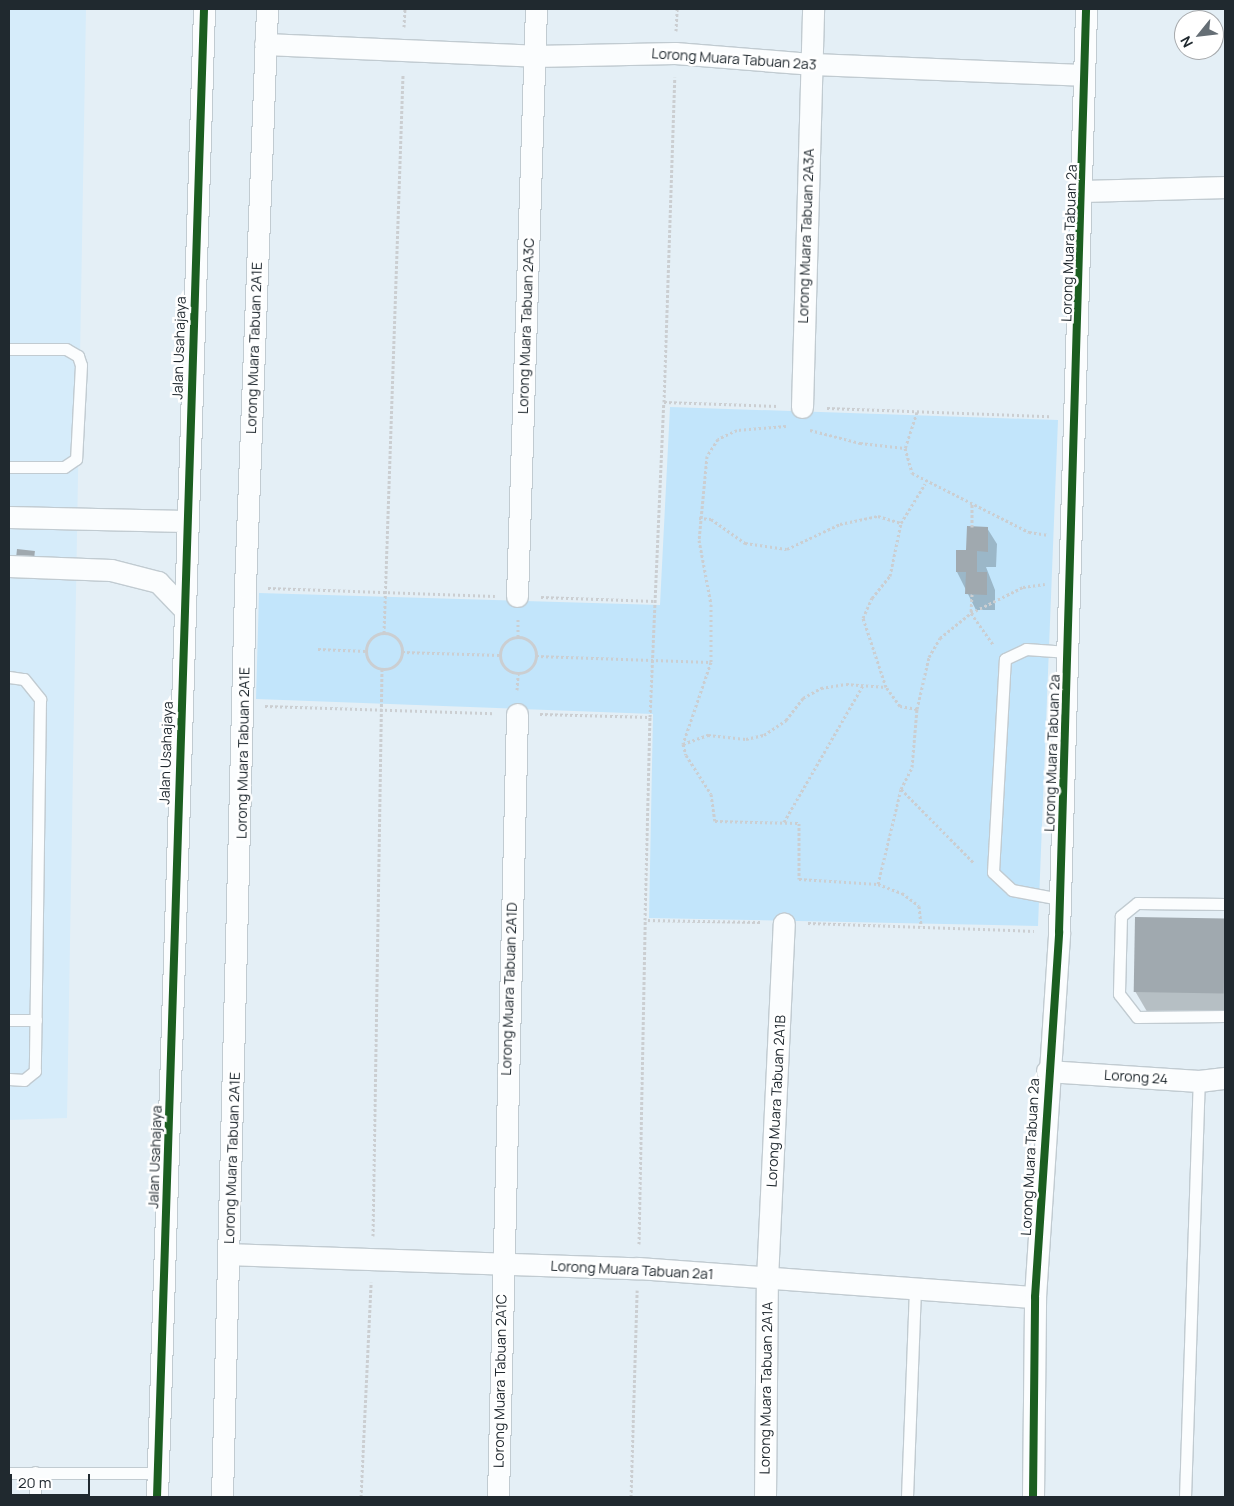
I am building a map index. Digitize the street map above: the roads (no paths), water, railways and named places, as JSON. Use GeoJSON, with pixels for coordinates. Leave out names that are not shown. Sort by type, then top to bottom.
{"type":"FeatureCollection","features":[{"type":"Feature","properties":{"kind":"street","name":"Jalan Usahajaya"},"geometry":{"type":"LineString","coordinates":[[157,1497],[185,521],[204,9]]}},
{"type":"Feature","properties":{"kind":"street","name":"Lorong Muara Tabuan 2A1E"},"geometry":{"type":"LineString","coordinates":[[222,1497],[245,706],[245,587],[266,9]]}},
{"type":"Feature","properties":{"kind":"street","name":"Lorong Muara Tabuan 2A3C"},"geometry":{"type":"LineString","coordinates":[[517,596],[536,9]]}},
{"type":"Feature","properties":{"kind":"street","name":"Lorong Muara Tabuan 2A3A"},"geometry":{"type":"LineString","coordinates":[[801,418],[813,9]]}},
{"type":"Feature","properties":{"kind":"street","name":"Lorong Muara Tabuan 2a"},"geometry":{"type":"LineString","coordinates":[[1033,1497],[1034,1297],[1047,1071],[1059,932],[1084,191],[1086,9]]}},
{"type":"Feature","properties":{"kind":"street","name":"Lorong Muara Tabuan 2a3"},"geometry":{"type":"LineString","coordinates":[[265,44],[404,48],[534,56],[675,53],[811,64],[1084,75]]}},
{"type":"Feature","properties":{"kind":"street"},"geometry":{"type":"LineString","coordinates":[[1084,191],[1225,187]]}},
{"type":"Feature","properties":{"kind":"street"},"geometry":{"type":"LineString","coordinates":[[9,517],[185,521]]}},
{"type":"Feature","properties":{"kind":"street"},"geometry":{"type":"LineString","coordinates":[[9,566],[111,570],[158,582],[183,608]]}},
{"type":"Feature","properties":{"kind":"street","name":"Lorong Muara Tabuan 2A1D"},"geometry":{"type":"LineString","coordinates":[[502,1264],[517,714]]}},
{"type":"Feature","properties":{"kind":"street","name":"Lorong Muara Tabuan 2A1B"},"geometry":{"type":"LineString","coordinates":[[767,1279],[784,923]]}},
{"type":"Feature","properties":{"kind":"street","name":"Lorong 24"},"geometry":{"type":"LineString","coordinates":[[1047,1071],[1199,1081],[1225,1078]]}},
{"type":"Feature","properties":{"kind":"street","name":"Lorong Muara Tabuan 2a1"},"geometry":{"type":"LineString","coordinates":[[230,1254],[638,1268],[767,1279],[1034,1297]]}},
{"type":"Feature","properties":{"kind":"street","name":"Lorong Muara Tabuan 2A1C"},"geometry":{"type":"LineString","coordinates":[[498,1497],[502,1264]]}},
{"type":"Feature","properties":{"kind":"street","name":"Lorong Muara Tabuan 2A1A"},"geometry":{"type":"LineString","coordinates":[[765,1497],[767,1279]]}},
{"type":"Feature","properties":{"kind":"lane"},"geometry":{"type":"LineString","coordinates":[[9,349],[66,349],[78,356],[81,365],[76,459],[64,467],[9,467]]}},
{"type":"Feature","properties":{"kind":"lane"},"geometry":{"type":"LineString","coordinates":[[1060,899],[1012,890],[993,872],[1005,659],[1026,649],[1068,652]]}},
{"type":"Feature","properties":{"kind":"lane"},"geometry":{"type":"LineString","coordinates":[[9,677],[24,679],[40,699],[35,1071],[24,1080],[9,1079]]}},
{"type":"Feature","properties":{"kind":"lane"},"geometry":{"type":"LineString","coordinates":[[1225,904],[1137,903],[1121,916],[1119,994],[1137,1017],[1225,1016]]}},
{"type":"Feature","properties":{"kind":"lane"},"geometry":{"type":"LineString","coordinates":[[9,1020],[36,1020]]}},
{"type":"Feature","properties":{"kind":"lane"},"geometry":{"type":"LineString","coordinates":[[1185,1497],[1199,1081]]}},
{"type":"Feature","properties":{"kind":"lane"},"geometry":{"type":"LineString","coordinates":[[907,1497],[915,1289]]}},
{"type":"Feature","properties":{"kind":"lane"},"geometry":{"type":"LineString","coordinates":[[35,1472],[35,1497]]}},
{"type":"Feature","properties":{"kind":"lane"},"geometry":{"type":"LineString","coordinates":[[9,1473],[158,1473]]}}]}
